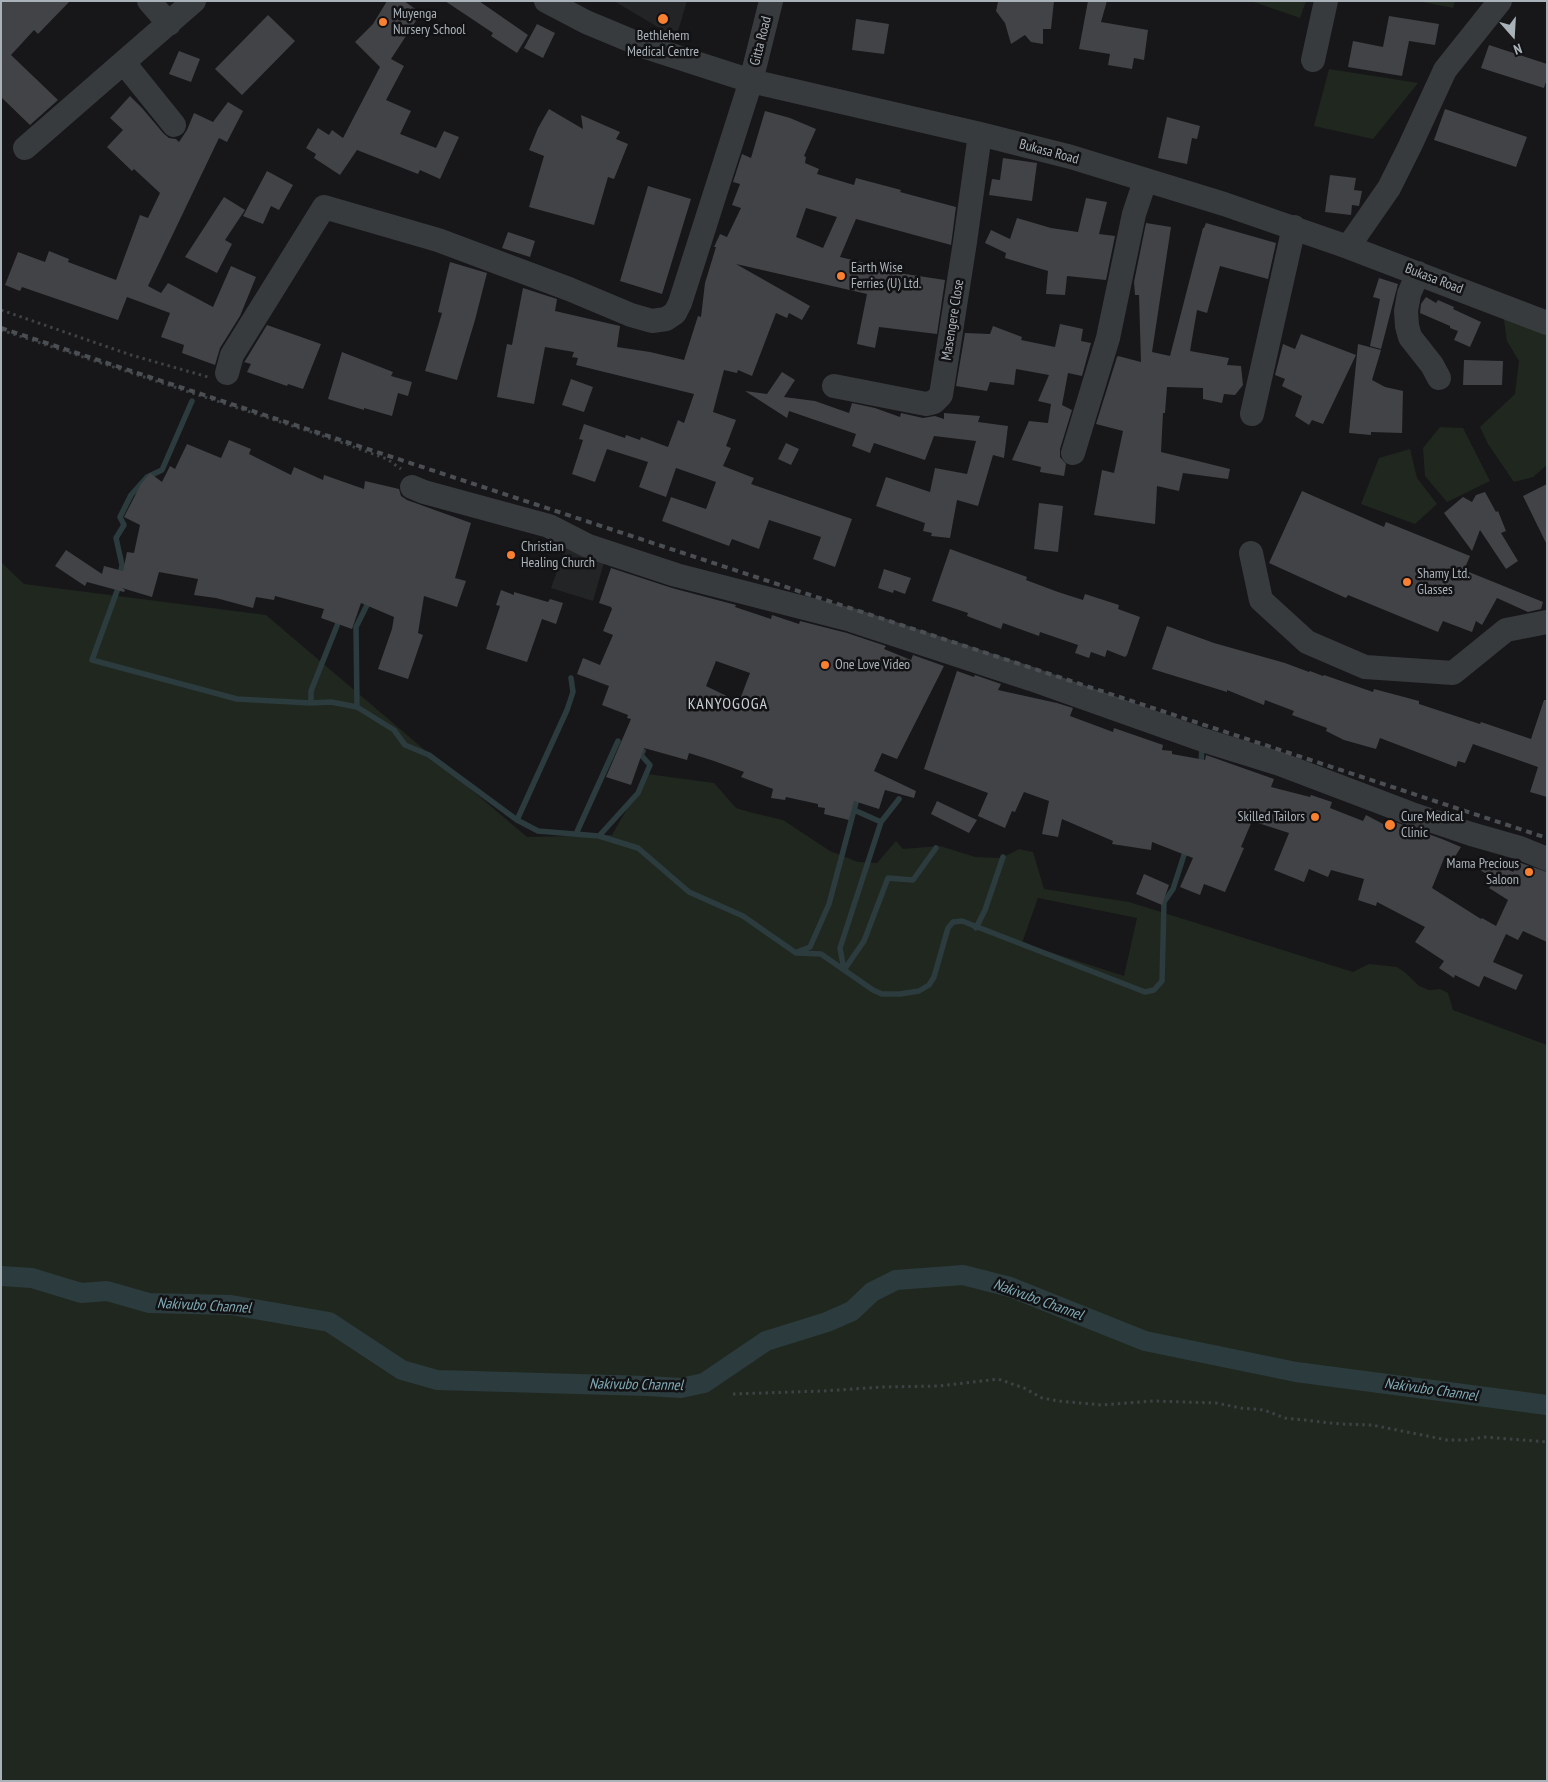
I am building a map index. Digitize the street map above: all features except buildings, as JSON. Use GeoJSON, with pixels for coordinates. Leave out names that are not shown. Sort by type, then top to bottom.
{"type":"FeatureCollection","features":[{"type":"Feature","properties":{"kind":"street"},"geometry":{"type":"LineString","coordinates":[[149,1],[169,24]]}},
{"type":"Feature","properties":{"kind":"street"},"geometry":{"type":"LineString","coordinates":[[25,148],[194,1]]}},
{"type":"Feature","properties":{"kind":"street","name":"Bukasa Road"},"geometry":{"type":"LineString","coordinates":[[546,1],[586,22],[646,47],[752,81],[1071,157],[1294,227],[1547,323]]}},
{"type":"Feature","properties":{"kind":"street","name":"Gitta Road"},"geometry":{"type":"LineString","coordinates":[[217,375],[232,356],[324,207],[438,240],[569,288],[632,315],[652,321],[666,319],[675,313],[680,303],[752,81],[771,1]]}},
{"type":"Feature","properties":{"kind":"street"},"geometry":{"type":"LineString","coordinates":[[1313,60],[1326,1]]}},
{"type":"Feature","properties":{"kind":"street"},"geometry":{"type":"LineString","coordinates":[[1348,247],[1389,188],[1445,70],[1500,1]]}},
{"type":"Feature","properties":{"kind":"street"},"geometry":{"type":"LineString","coordinates":[[124,63],[174,125]]}},
{"type":"Feature","properties":{"kind":"street","name":"Masengere Close"},"geometry":{"type":"LineString","coordinates":[[834,386],[926,404],[934,402],[941,395],[980,134]]}},
{"type":"Feature","properties":{"kind":"street"},"geometry":{"type":"LineString","coordinates":[[1073,453],[1108,338],[1134,214],[1145,180]]}},
{"type":"Feature","properties":{"kind":"street"},"geometry":{"type":"LineString","coordinates":[[1252,414],[1294,227]]}},
{"type":"Feature","properties":{"kind":"street"},"geometry":{"type":"LineString","coordinates":[[1418,273],[1409,294],[1406,311],[1407,326],[1410,337],[1440,378]]}},
{"type":"Feature","properties":{"kind":"street"},"geometry":{"type":"LineString","coordinates":[[412,487],[424,492],[549,526],[588,546],[676,575],[851,620],[1031,679],[1203,740],[1280,764],[1410,813],[1471,834],[1520,848],[1547,859]]}},
{"type":"Feature","properties":{"kind":"street"},"geometry":{"type":"LineString","coordinates":[[1251,553],[1261,600],[1307,642],[1365,667],[1453,673],[1506,630],[1547,622]]}},
{"type":"Feature","properties":{"kind":"path"},"geometry":{"type":"LineString","coordinates":[[1,310],[132,355],[217,375]]}},
{"type":"Feature","properties":{"kind":"path"},"geometry":{"type":"LineString","coordinates":[[1,330],[388,459],[411,479],[412,487]]}},
{"type":"Feature","properties":{"kind":"path"},"geometry":{"type":"LineString","coordinates":[[733,1394],[938,1386],[998,1379],[1024,1388],[1042,1398],[1058,1401],[1102,1405],[1153,1402],[1216,1403],[1264,1410],[1285,1418],[1340,1424],[1372,1424],[1447,1440],[1484,1438],[1547,1442]]}},
{"type":"Feature","properties":{"kind":"shaded area","name":"Bethlehem Medical Centre"},"geometry":{"type":"Polygon","coordinates":[[[614,1],[687,1],[676,38],[614,1]]]}},
{"type":"Feature","properties":{"kind":"shaded area"},"geometry":{"type":"Polygon","coordinates":[[[1251,1],[1306,1],[1300,18],[1251,1]]]}},
{"type":"Feature","properties":{"kind":"shaded area"},"geometry":{"type":"Polygon","coordinates":[[[1418,1],[1455,1],[1453,8],[1418,1]]]}},
{"type":"Feature","properties":{"kind":"shaded area"},"geometry":{"type":"Polygon","coordinates":[[[1329,69],[1418,83],[1373,139],[1314,126],[1329,69]]]}},
{"type":"Feature","properties":{"kind":"shaded area"},"geometry":{"type":"Polygon","coordinates":[[[1503,313],[1547,331],[1547,465],[1533,477],[1514,482],[1488,444],[1480,427],[1515,394],[1519,361],[1507,341],[1503,313]]]}},
{"type":"Feature","properties":{"kind":"shaded area"},"geometry":{"type":"Polygon","coordinates":[[[1440,427],[1463,428],[1490,481],[1447,502],[1425,476],[1423,448],[1440,427]]]}},
{"type":"Feature","properties":{"kind":"shaded area"},"geometry":{"type":"Polygon","coordinates":[[[1410,449],[1417,478],[1437,504],[1415,524],[1361,504],[1379,458],[1410,449]]]}},
{"type":"Feature","properties":{"kind":"shaded area"},"geometry":{"type":"Polygon","coordinates":[[[566,546],[605,559],[593,601],[551,588],[566,546]]]}},
{"type":"Feature","properties":{"kind":"shaded area"},"geometry":{"type":"Polygon","coordinates":[[[1,562],[24,584],[266,615],[527,837],[612,835],[647,774],[714,783],[736,808],[783,820],[830,851],[858,862],[877,863],[896,841],[903,849],[940,846],[975,857],[1002,858],[1019,849],[1033,852],[1044,889],[1129,902],[1353,972],[1369,964],[1397,967],[1419,986],[1429,990],[1440,989],[1448,993],[1453,1010],[1547,1045],[1547,1781],[1,1781],[1,562]],[[1038,898],[1022,943],[1124,976],[1137,918],[1038,898]]]}},
{"type":"Feature","properties":{"kind":"waterway"},"geometry":{"type":"LineString","coordinates":[[192,401],[162,470],[147,477],[131,495],[120,517],[124,525],[116,538],[122,565],[117,591],[92,660],[237,699],[311,703],[331,702],[357,707],[394,730],[405,745],[429,755],[517,820],[538,831],[599,836],[638,848],[689,892],[743,916],[796,953],[821,954],[873,990],[882,994],[919,991],[929,985],[934,977],[948,928],[953,922],[962,921],[1145,992],[1154,990],[1162,981],[1164,902],[1173,889],[1184,855],[1188,849]]}},
{"type":"Feature","properties":{"kind":"waterway"},"geometry":{"type":"LineString","coordinates":[[357,707],[356,627],[370,599]]}},
{"type":"Feature","properties":{"kind":"waterway"},"geometry":{"type":"LineString","coordinates":[[311,703],[311,691],[340,618]]}},
{"type":"Feature","properties":{"kind":"waterway"},"geometry":{"type":"LineString","coordinates":[[517,820],[567,710],[573,692],[571,678]]}},
{"type":"Feature","properties":{"kind":"waterway"},"geometry":{"type":"LineString","coordinates":[[576,834],[618,741]]}},
{"type":"Feature","properties":{"kind":"waterway"},"geometry":{"type":"LineString","coordinates":[[1201,766],[1202,745]]}},
{"type":"Feature","properties":{"kind":"waterway"},"geometry":{"type":"LineString","coordinates":[[599,836],[638,793],[650,765],[641,755],[643,751]]}},
{"type":"Feature","properties":{"kind":"waterway"},"geometry":{"type":"LineString","coordinates":[[797,952],[810,947],[829,904],[858,795]]}},
{"type":"Feature","properties":{"kind":"waterway"},"geometry":{"type":"LineString","coordinates":[[844,970],[840,948],[881,822],[899,799]]}},
{"type":"Feature","properties":{"kind":"waterway"},"geometry":{"type":"LineString","coordinates":[[854,810],[881,822]]}},
{"type":"Feature","properties":{"kind":"waterway"},"geometry":{"type":"LineString","coordinates":[[844,970],[864,941],[888,878],[913,880],[936,848]]}},
{"type":"Feature","properties":{"kind":"waterway"},"geometry":{"type":"LineString","coordinates":[[976,928],[985,910],[1003,857]]}},
{"type":"Feature","properties":{"kind":"waterway","name":"Nakivubo Channel"},"geometry":{"type":"LineString","coordinates":[[1,1276],[32,1278],[81,1293],[107,1291],[149,1303],[231,1305],[329,1322],[402,1370],[437,1380],[681,1388],[704,1383],[766,1341],[827,1322],[852,1311],[872,1292],[896,1280],[963,1275],[1010,1287],[1145,1341],[1296,1372],[1547,1405]]}},
{"type":"Feature","properties":{"kind":"railway"},"geometry":{"type":"LineString","coordinates":[[1,328],[1547,838]]}},
{"type":"Feature","properties":{"kind":"place","name":"Bethlehem Medical Centre"},"geometry":{"type":"Point","coordinates":[663,19]}},
{"type":"Feature","properties":{"kind":"place","name":"Muyenga Nursery School"},"geometry":{"type":"Point","coordinates":[383,22]}},
{"type":"Feature","properties":{"kind":"place","name":"Earth Wise Ferries (U) Ltd."},"geometry":{"type":"Point","coordinates":[841,276]}},
{"type":"Feature","properties":{"kind":"place","name":"Christian Healing Church"},"geometry":{"type":"Point","coordinates":[511,555]}},
{"type":"Feature","properties":{"kind":"place","name":"Shamy Ltd. Glasses"},"geometry":{"type":"Point","coordinates":[1407,582]}},
{"type":"Feature","properties":{"kind":"place","name":"One Love Video"},"geometry":{"type":"Point","coordinates":[825,665]}},
{"type":"Feature","properties":{"kind":"place","name":"Skilled Tailors"},"geometry":{"type":"Point","coordinates":[1315,817]}},
{"type":"Feature","properties":{"kind":"place","name":"Cure Medical Clinic"},"geometry":{"type":"Point","coordinates":[1390,825]}},
{"type":"Feature","properties":{"kind":"place","name":"Mama Precious Saloon"},"geometry":{"type":"Point","coordinates":[1529,872]}},
{"type":"Feature","properties":{"kind":"district","name":"KANYOGOGA"},"geometry":{"type":"Point","coordinates":[728,704]}}]}
